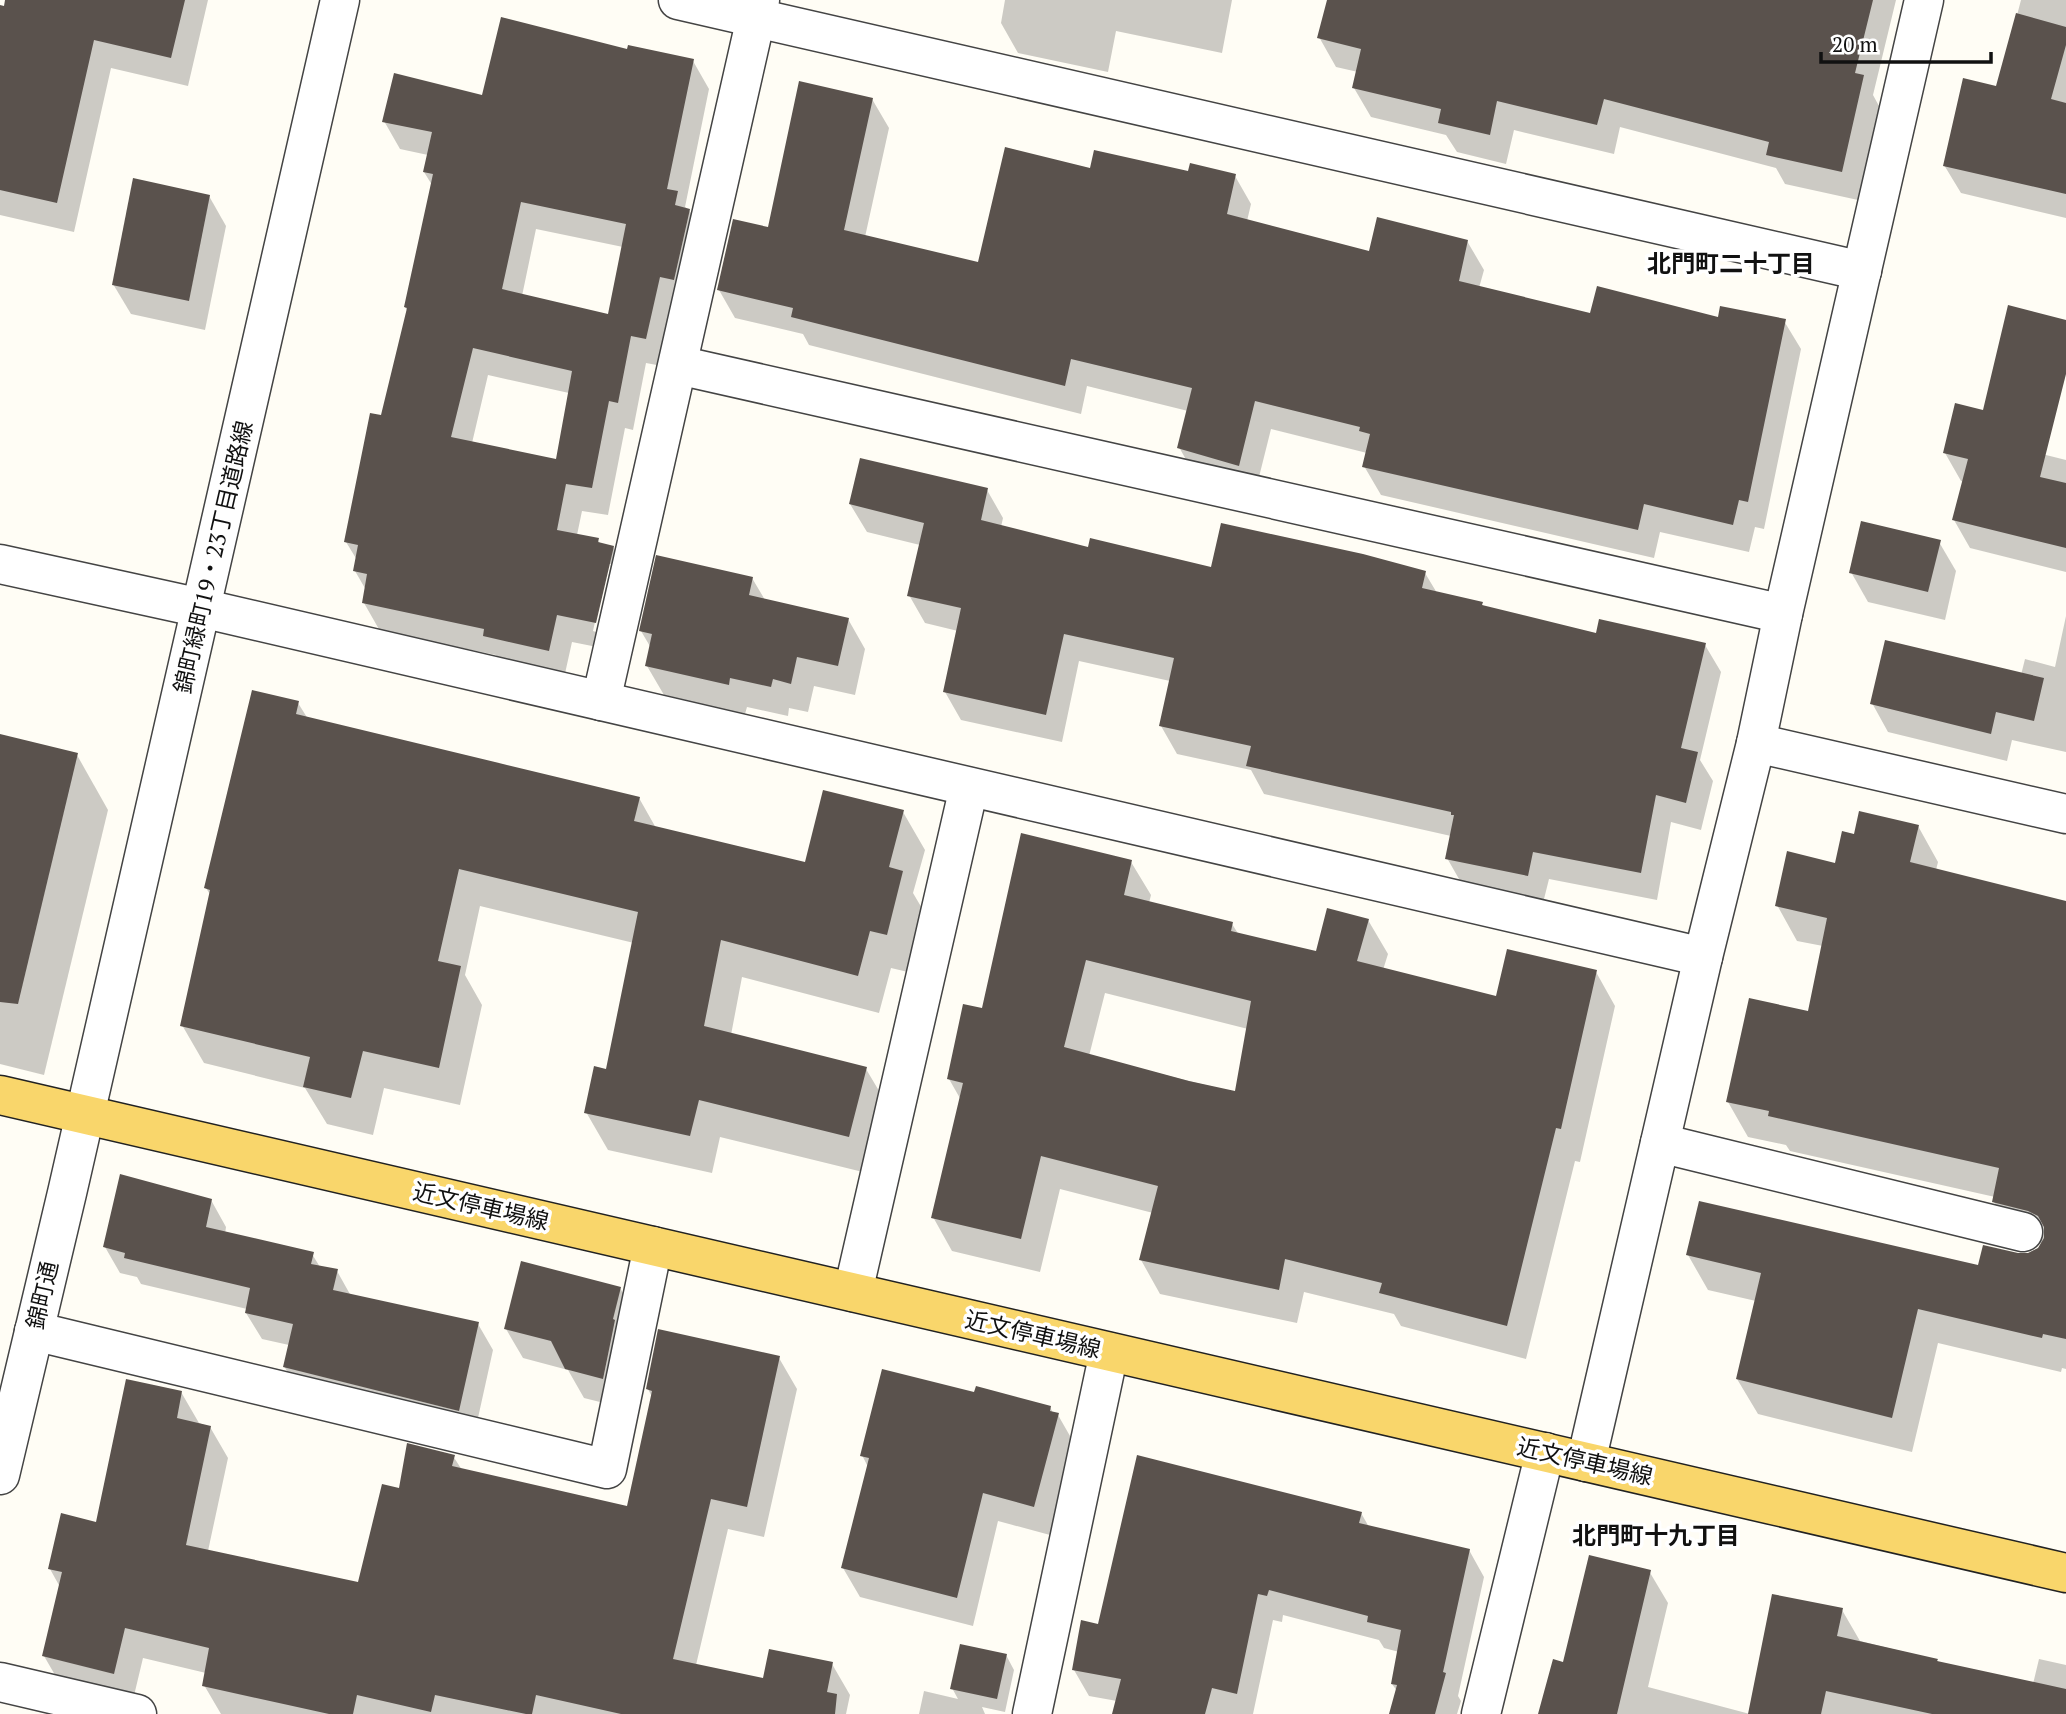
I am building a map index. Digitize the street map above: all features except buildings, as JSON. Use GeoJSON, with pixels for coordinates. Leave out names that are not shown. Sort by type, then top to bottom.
{"type":"FeatureCollection","features":[{"type":"Feature","properties":{"kind":"main road","name":"近文停車場線"},"geometry":{"type":"LineString","coordinates":[[0,1095],[2066,1573]]}},
{"type":"Feature","properties":{"kind":"street","name":"錦町緑町19・23丁目道路線"},"geometry":{"type":"LineString","coordinates":[[85,1115],[340,0]]}},
{"type":"Feature","properties":{"kind":"street"},"geometry":{"type":"LineString","coordinates":[[678,0],[758,9],[1862,271]]}},
{"type":"Feature","properties":{"kind":"street"},"geometry":{"type":"LineString","coordinates":[[1586,1462],[1703,957],[1756,743],[1783,614],[1924,0]]}},
{"type":"Feature","properties":{"kind":"street"},"geometry":{"type":"LineString","coordinates":[[601,701],[758,9]]}},
{"type":"Feature","properties":{"kind":"street"},"geometry":{"type":"LineString","coordinates":[[678,365],[1783,614]]}},
{"type":"Feature","properties":{"kind":"street"},"geometry":{"type":"LineString","coordinates":[[0,564],[201,608],[1703,957]]}},
{"type":"Feature","properties":{"kind":"street"},"geometry":{"type":"LineString","coordinates":[[1756,743],[2066,814]]}},
{"type":"Feature","properties":{"kind":"street"},"geometry":{"type":"LineString","coordinates":[[853,1292],[969,787]]}},
{"type":"Feature","properties":{"kind":"street","name":"錦町通"},"geometry":{"type":"LineString","coordinates":[[0,1475],[6,1423],[34,1331],[85,1115]]}},
{"type":"Feature","properties":{"kind":"street"},"geometry":{"type":"LineString","coordinates":[[1660,1143],[2023,1232]]}},
{"type":"Feature","properties":{"kind":"street"},"geometry":{"type":"LineString","coordinates":[[34,1331],[607,1469],[653,1246]]}},
{"type":"Feature","properties":{"kind":"street"},"geometry":{"type":"LineString","coordinates":[[1032,1714],[1109,1352]]}},
{"type":"Feature","properties":{"kind":"street"},"geometry":{"type":"LineString","coordinates":[[1481,1714],[1545,1452]]}},
{"type":"Feature","properties":{"kind":"street"},"geometry":{"type":"LineString","coordinates":[[0,1682],[137,1714]]}},
{"type":"Feature","properties":{"kind":"district","name":"北門町二十丁目"},"geometry":{"type":"Point","coordinates":[1731,263]}},
{"type":"Feature","properties":{"kind":"district","name":"北門町十九丁目"},"geometry":{"type":"Point","coordinates":[1656,1535]}}]}
